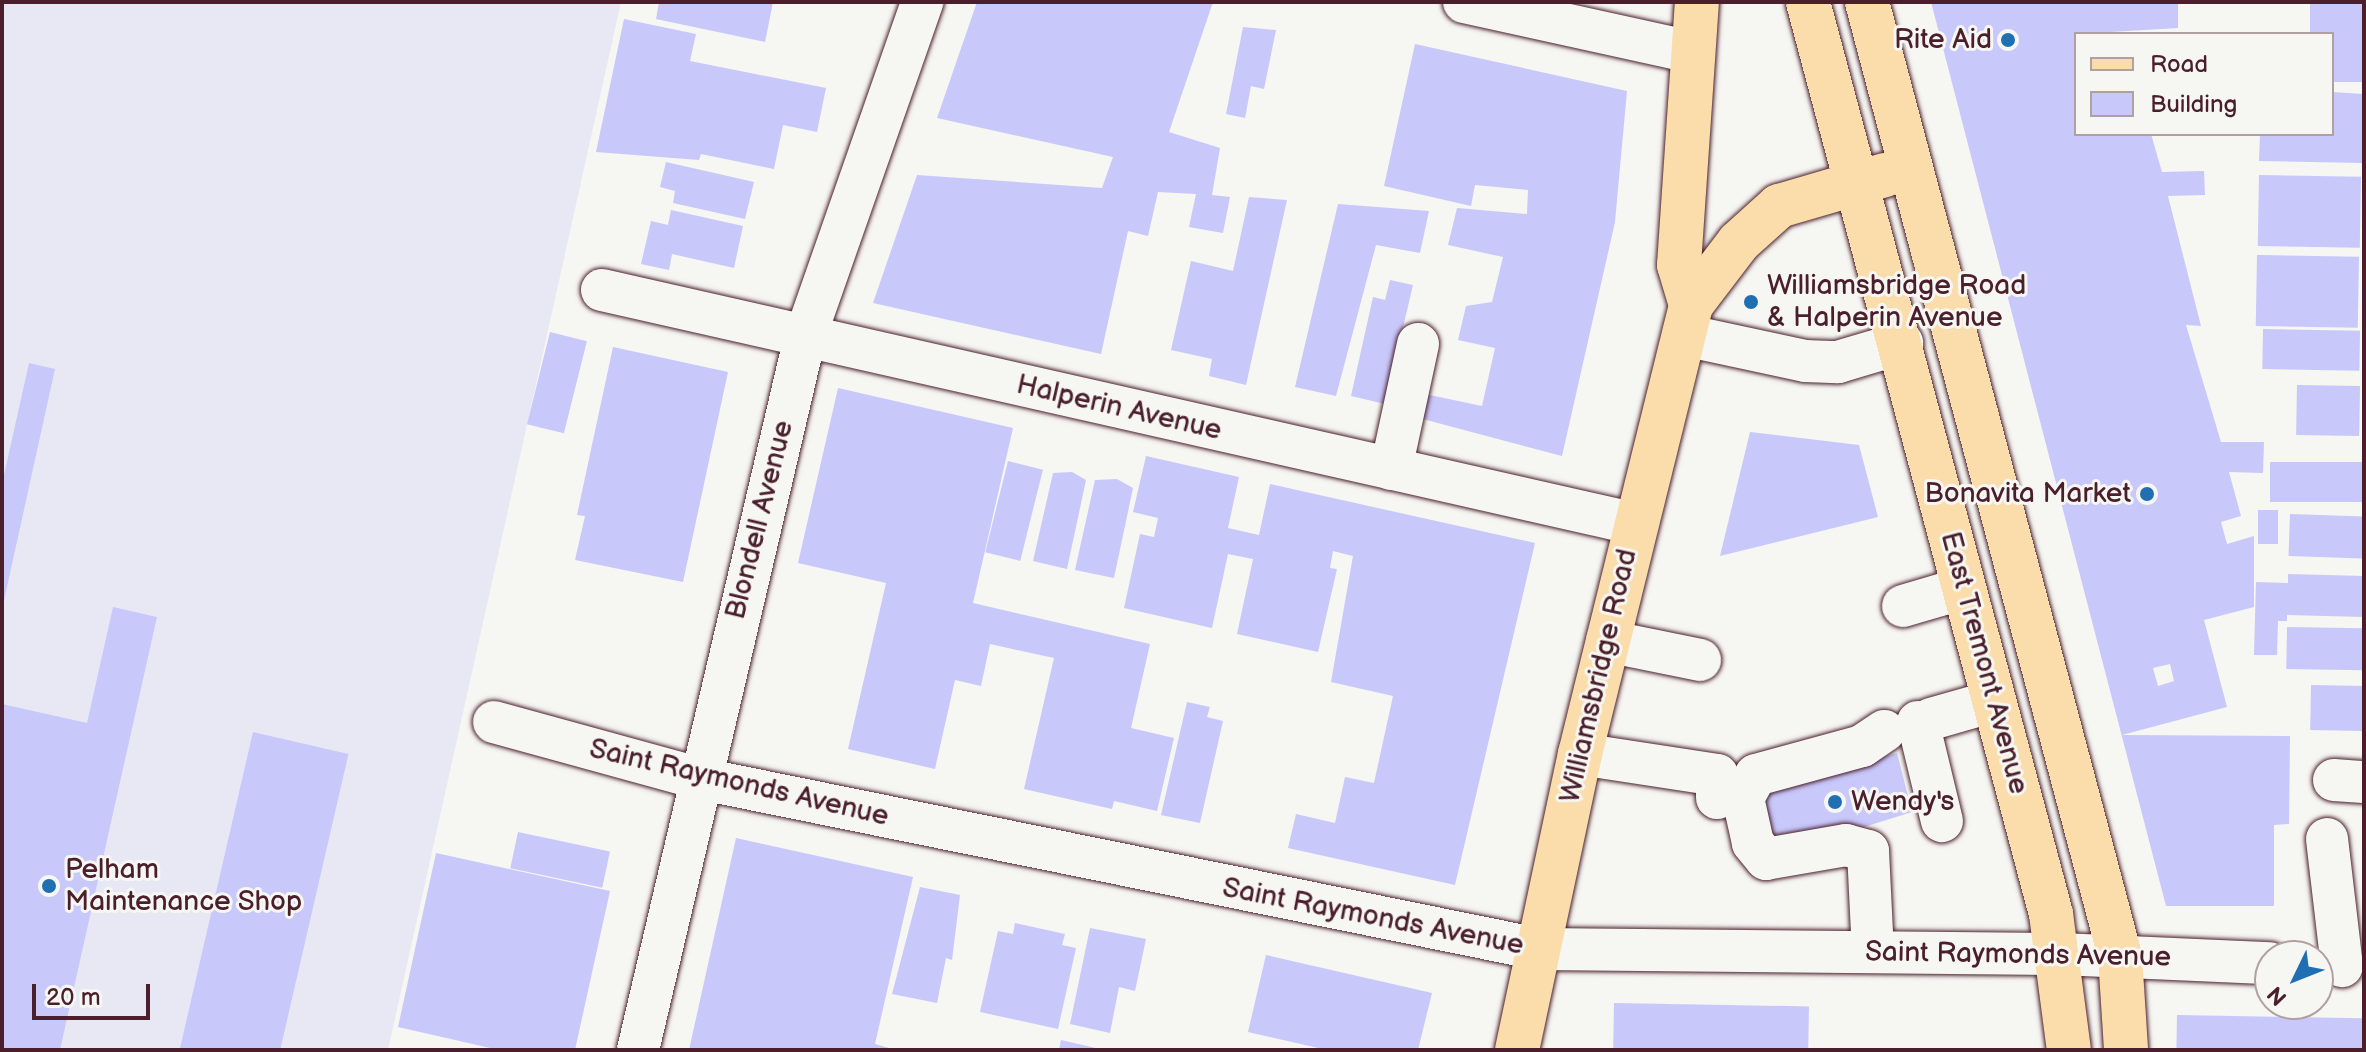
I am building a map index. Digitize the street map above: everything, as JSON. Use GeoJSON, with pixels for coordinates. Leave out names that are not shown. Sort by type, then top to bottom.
{"type":"FeatureCollection","features":[{"type":"Feature","properties":{"kind":"main road"},"geometry":{"type":"LineString","coordinates":[[1688,320],[1679,265],[1697,2]]}},
{"type":"Feature","properties":{"kind":"main road","name":"East Tremont Avenue"},"geometry":{"type":"LineString","coordinates":[[1808,2],[1902,343],[2060,954],[2069,1050]]}},
{"type":"Feature","properties":{"kind":"main road","name":"East Tremont Avenue"},"geometry":{"type":"LineString","coordinates":[[1867,2],[2120,956],[2126,1050]]}},
{"type":"Feature","properties":{"kind":"main road","name":"Williamsbridge Road"},"geometry":{"type":"LineString","coordinates":[[1517,1050],[1580,754],[1688,320],[1739,242],[1779,206],[1910,168]]}},
{"type":"Feature","properties":{"kind":"street","name":"Blondell Avenue"},"geometry":{"type":"LineString","coordinates":[[638,1050],[697,778],[805,337],[922,2]]}},
{"type":"Feature","properties":{"kind":"street"},"geometry":{"type":"LineString","coordinates":[[1464,2],[1692,52]]}},
{"type":"Feature","properties":{"kind":"street","name":"Halperin Avenue"},"geometry":{"type":"LineString","coordinates":[[602,290],[1636,524]]}},
{"type":"Feature","properties":{"kind":"street"},"geometry":{"type":"LineString","coordinates":[[1688,320],[1805,361],[1838,362],[1902,343]]}},
{"type":"Feature","properties":{"kind":"street"},"geometry":{"type":"LineString","coordinates":[[1391,469],[1418,344]]}},
{"type":"Feature","properties":{"kind":"street"},"geometry":{"type":"LineString","coordinates":[[1903,606],[1964,588]]}},
{"type":"Feature","properties":{"kind":"street"},"geometry":{"type":"LineString","coordinates":[[1607,641],[1700,660]]}},
{"type":"Feature","properties":{"kind":"street"},"geometry":{"type":"LineString","coordinates":[[1876,848],[1846,845],[1766,859],[1753,843],[1743,798],[1756,775],[1862,746],[1911,724],[1994,701]]}},
{"type":"Feature","properties":{"kind":"street","name":"Saint Raymonds Avenue"},"geometry":{"type":"LineString","coordinates":[[494,722],[697,778],[1538,949],[2060,954],[2254,962]]}},
{"type":"Feature","properties":{"kind":"street"},"geometry":{"type":"LineString","coordinates":[[1911,724],[1942,821]]}},
{"type":"Feature","properties":{"kind":"street"},"geometry":{"type":"LineString","coordinates":[[1580,754],[1717,786]]}},
{"type":"Feature","properties":{"kind":"street"},"geometry":{"type":"LineString","coordinates":[[2327,839],[2341,966]]}},
{"type":"Feature","properties":{"kind":"street"},"geometry":{"type":"LineString","coordinates":[[1739,861],[1755,880],[1794,881],[1848,865],[1876,848]]}},
{"type":"Feature","properties":{"kind":"street"},"geometry":{"type":"LineString","coordinates":[[1873,952],[1876,848]]}},
{"type":"Feature","properties":{"kind":"shaded area"},"geometry":{"type":"Polygon","coordinates":[[[2,2],[621,2],[388,1050],[2,1050],[2,2]]]}},
{"type":"Feature","properties":{"kind":"building"},"geometry":{"type":"Polygon","coordinates":[[[659,2],[773,2],[765,42],[656,19],[659,2]]]}},
{"type":"Feature","properties":{"kind":"building"},"geometry":{"type":"Polygon","coordinates":[[[977,2],[1213,2],[1169,132],[1220,148],[1212,195],[1230,197],[1223,233],[1189,227],[1196,194],[1158,192],[1148,236],[1128,231],[1101,354],[873,303],[917,175],[1102,188],[1113,157],[937,118],[977,2]]]}},
{"type":"Feature","properties":{"kind":"building"},"geometry":{"type":"Polygon","coordinates":[[[1931,2],[2178,2],[2178,28],[2074,32],[2074,136],[2152,136],[2162,172],[2204,171],[2205,195],[2168,196],[2201,326],[2186,325],[2221,442],[2264,442],[2263,473],[2229,472],[2241,516],[2221,522],[2227,544],[2254,536],[2254,607],[2204,620],[2227,707],[2122,735],[2290,736],[2289,824],[2274,825],[2274,906],[2166,906],[1931,2]],[[2170,664],[2153,668],[2158,686],[2174,681],[2170,664]]]}},
{"type":"Feature","properties":{"kind":"building"},"geometry":{"type":"Polygon","coordinates":[[[2310,2],[2364,2],[2364,82],[2334,82],[2334,32],[2310,32],[2310,2]]]}},
{"type":"Feature","properties":{"kind":"building"},"geometry":{"type":"Polygon","coordinates":[[[624,19],[696,34],[690,61],[826,88],[817,132],[783,125],[774,169],[701,154],[699,160],[596,152],[624,19]]]}},
{"type":"Feature","properties":{"kind":"building"},"geometry":{"type":"Polygon","coordinates":[[[1243,27],[1276,30],[1264,89],[1251,86],[1245,118],[1226,114],[1243,27]]]}},
{"type":"Feature","properties":{"kind":"building"},"geometry":{"type":"Polygon","coordinates":[[[1415,44],[1627,91],[1615,222],[1562,456],[1419,418],[1425,394],[1482,406],[1495,348],[1458,340],[1466,306],[1492,302],[1503,257],[1448,245],[1457,208],[1527,214],[1528,190],[1475,185],[1471,206],[1384,186],[1415,44]]]}},
{"type":"Feature","properties":{"kind":"building"},"geometry":{"type":"Polygon","coordinates":[[[2334,92],[2364,94],[2362,163],[2259,161],[2260,136],[2334,136],[2334,92]]]}},
{"type":"Feature","properties":{"kind":"building"},"geometry":{"type":"Polygon","coordinates":[[[666,162],[754,182],[745,219],[673,203],[675,191],[660,187],[666,162]]]}},
{"type":"Feature","properties":{"kind":"building"},"geometry":{"type":"Polygon","coordinates":[[[2259,175],[2361,177],[2360,248],[2258,246],[2259,175]]]}},
{"type":"Feature","properties":{"kind":"building"},"geometry":{"type":"Polygon","coordinates":[[[1249,197],[1287,200],[1246,385],[1209,376],[1212,359],[1171,350],[1191,261],[1233,271],[1249,197]]]}},
{"type":"Feature","properties":{"kind":"building"},"geometry":{"type":"Polygon","coordinates":[[[1338,204],[1429,211],[1420,253],[1376,245],[1336,396],[1295,387],[1338,204]]]}},
{"type":"Feature","properties":{"kind":"building"},"geometry":{"type":"Polygon","coordinates":[[[671,210],[743,226],[734,268],[672,254],[669,270],[641,264],[651,221],[668,225],[671,210]]]}},
{"type":"Feature","properties":{"kind":"building"},"geometry":{"type":"Polygon","coordinates":[[[2257,255],[2359,257],[2358,328],[2256,326],[2257,255]]]}},
{"type":"Feature","properties":{"kind":"building"},"geometry":{"type":"Polygon","coordinates":[[[1390,280],[1413,285],[1385,404],[1351,396],[1373,297],[1385,300],[1390,280]]]}},
{"type":"Feature","properties":{"kind":"building"},"geometry":{"type":"Polygon","coordinates":[[[2263,329],[2360,331],[2359,371],[2262,369],[2263,329]]]}},
{"type":"Feature","properties":{"kind":"building"},"geometry":{"type":"Polygon","coordinates":[[[550,332],[587,341],[564,433],[527,424],[550,332]]]}},
{"type":"Feature","properties":{"kind":"building"},"geometry":{"type":"Polygon","coordinates":[[[613,347],[728,372],[683,582],[575,560],[585,516],[577,515],[613,347]]]}},
{"type":"Feature","properties":{"kind":"building"},"geometry":{"type":"Polygon","coordinates":[[[29,363],[55,369],[3,605],[2,484],[29,363]]]}},
{"type":"Feature","properties":{"kind":"building"},"geometry":{"type":"Polygon","coordinates":[[[2297,385],[2360,386],[2359,436],[2296,435],[2297,385]]]}},
{"type":"Feature","properties":{"kind":"building"},"geometry":{"type":"Polygon","coordinates":[[[838,388],[1013,428],[973,603],[1150,644],[1131,728],[1174,738],[1157,811],[1114,801],[1112,809],[1024,789],[1054,658],[990,644],[981,686],[955,680],[935,769],[848,749],[886,583],[798,563],[838,388]]]}},
{"type":"Feature","properties":{"kind":"building"},"geometry":{"type":"Polygon","coordinates":[[[1750,432],[1859,445],[1878,517],[1720,556],[1750,432]]]}},
{"type":"Feature","properties":{"kind":"building"},"geometry":{"type":"Polygon","coordinates":[[[1146,456],[1239,477],[1228,528],[1259,535],[1270,484],[1535,543],[1455,885],[1288,848],[1296,814],[1335,823],[1345,777],[1374,783],[1393,696],[1331,682],[1353,556],[1333,551],[1330,568],[1337,569],[1318,652],[1237,634],[1253,559],[1228,554],[1212,628],[1124,608],[1140,534],[1154,537],[1158,518],[1133,512],[1146,456]]]}},
{"type":"Feature","properties":{"kind":"building"},"geometry":{"type":"Polygon","coordinates":[[[1008,461],[1043,470],[1020,561],[985,552],[1008,461]]]}},
{"type":"Feature","properties":{"kind":"building"},"geometry":{"type":"Polygon","coordinates":[[[2270,462],[2364,462],[2364,502],[2270,502],[2270,462]]]}},
{"type":"Feature","properties":{"kind":"building"},"geometry":{"type":"Polygon","coordinates":[[[1072,472],[1086,480],[1067,569],[1033,561],[1053,473],[1072,472]]]}},
{"type":"Feature","properties":{"kind":"building"},"geometry":{"type":"Polygon","coordinates":[[[1117,479],[1133,488],[1114,578],[1075,570],[1095,480],[1117,479]]]}},
{"type":"Feature","properties":{"kind":"building"},"geometry":{"type":"Polygon","coordinates":[[[2258,510],[2278,510],[2278,544],[2258,544],[2258,510]]]}},
{"type":"Feature","properties":{"kind":"building"},"geometry":{"type":"Polygon","coordinates":[[[2290,514],[2364,517],[2362,559],[2289,556],[2290,514]]]}},
{"type":"Feature","properties":{"kind":"building"},"geometry":{"type":"Polygon","coordinates":[[[2288,574],[2364,576],[2364,617],[2287,615],[2287,621],[2278,621],[2277,655],[2254,655],[2256,582],[2288,583],[2288,574]]]}},
{"type":"Feature","properties":{"kind":"building","name":"Pelham Maintenance Shop"},"geometry":{"type":"Polygon","coordinates":[[[113,607],[157,617],[60,1050],[2,1050],[2,704],[87,723],[113,607]]]}},
{"type":"Feature","properties":{"kind":"building"},"geometry":{"type":"Polygon","coordinates":[[[2287,627],[2364,628],[2363,670],[2286,669],[2287,627]]]}},
{"type":"Feature","properties":{"kind":"building"},"geometry":{"type":"Polygon","coordinates":[[[2311,685],[2364,686],[2363,731],[2310,730],[2311,685]]]}},
{"type":"Feature","properties":{"kind":"building"},"geometry":{"type":"Polygon","coordinates":[[[1187,702],[1210,707],[1207,717],[1223,721],[1200,823],[1161,815],[1187,702]]]}},
{"type":"Feature","properties":{"kind":"building"},"geometry":{"type":"Polygon","coordinates":[[[253,732],[348,754],[280,1050],[180,1050],[253,732]]]}},
{"type":"Feature","properties":{"kind":"building","name":"Wendy's"},"geometry":{"type":"Polygon","coordinates":[[[1897,753],[1912,812],[1816,842],[1771,844],[1758,793],[1897,753]]]}},
{"type":"Feature","properties":{"kind":"building"},"geometry":{"type":"Polygon","coordinates":[[[518,832],[610,852],[602,888],[510,868],[518,832]]]}},
{"type":"Feature","properties":{"kind":"building"},"geometry":{"type":"Polygon","coordinates":[[[736,838],[913,877],[875,1044],[896,1050],[689,1050],[736,838]]]}},
{"type":"Feature","properties":{"kind":"building"},"geometry":{"type":"Polygon","coordinates":[[[436,853],[610,891],[575,1050],[499,1050],[398,1027],[436,853]]]}},
{"type":"Feature","properties":{"kind":"building"},"geometry":{"type":"Polygon","coordinates":[[[920,887],[960,895],[952,960],[946,958],[937,1003],[892,994],[920,887]]]}},
{"type":"Feature","properties":{"kind":"building"},"geometry":{"type":"Polygon","coordinates":[[[1015,923],[1065,934],[1062,945],[1076,948],[1058,1029],[980,1012],[998,931],[1013,934],[1015,923]]]}},
{"type":"Feature","properties":{"kind":"building"},"geometry":{"type":"Polygon","coordinates":[[[1090,928],[1146,939],[1135,991],[1119,987],[1110,1033],[1070,1024],[1090,928]]]}},
{"type":"Feature","properties":{"kind":"building"},"geometry":{"type":"Polygon","coordinates":[[[1266,955],[1432,993],[1418,1050],[1327,1050],[1248,1032],[1266,955]]]}},
{"type":"Feature","properties":{"kind":"building"},"geometry":{"type":"Polygon","coordinates":[[[1614,1003],[1809,1006],[1808,1050],[1613,1050],[1614,1003]]]}},
{"type":"Feature","properties":{"kind":"building"},"geometry":{"type":"Polygon","coordinates":[[[2177,1015],[2254,1016],[2254,1020],[2364,1018],[2363,1050],[2176,1050],[2177,1015]]]}},
{"type":"Feature","properties":{"kind":"building"},"geometry":{"type":"Polygon","coordinates":[[[1061,1040],[1100,1049],[1100,1050],[1059,1050],[1061,1040]]]}},
{"type":"Feature","properties":{"kind":"place","name":"Rite Aid"},"geometry":{"type":"Point","coordinates":[2008,40]}},
{"type":"Feature","properties":{"kind":"place","name":"Williamsbridge Road & Halperin Avenue"},"geometry":{"type":"Point","coordinates":[1751,302]}},
{"type":"Feature","properties":{"kind":"place","name":"Bonavita Market"},"geometry":{"type":"Point","coordinates":[2147,494]}},
{"type":"Feature","properties":{"kind":"place","name":"Wendy's"},"geometry":{"type":"Point","coordinates":[1835,802]}},
{"type":"Feature","properties":{"kind":"place","name":"Pelham Maintenance Shop"},"geometry":{"type":"Point","coordinates":[49,886]}}]}
